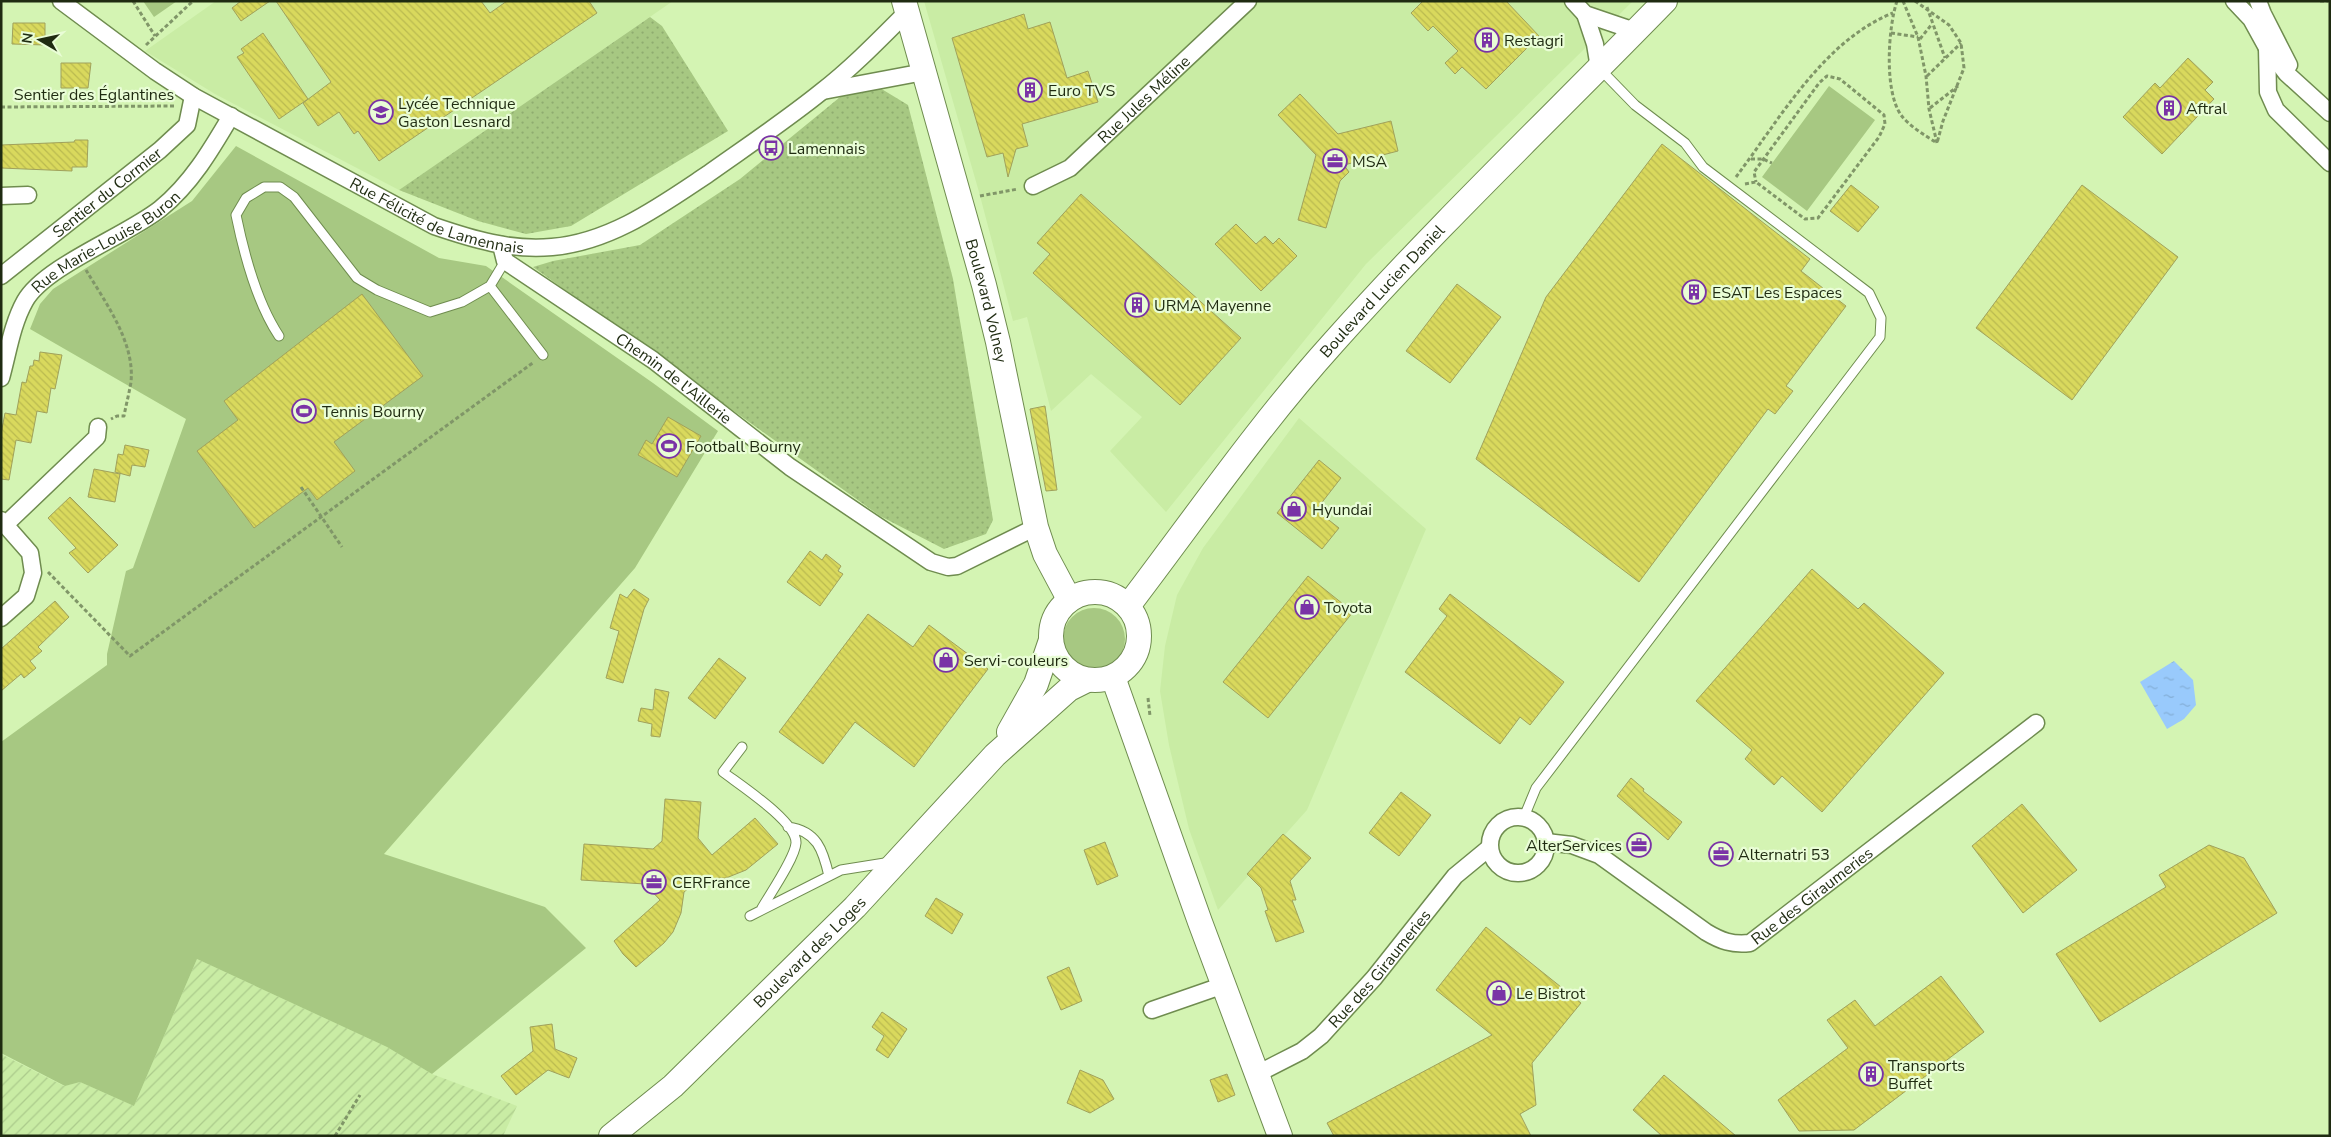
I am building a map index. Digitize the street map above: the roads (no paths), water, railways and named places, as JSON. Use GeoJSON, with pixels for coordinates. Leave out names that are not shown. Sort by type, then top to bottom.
{"type":"FeatureCollection","features":[{"type":"Feature","properties":{"kind":"main road","name":"Boulevard Lucien Daniel"},"geometry":{"type":"LineString","coordinates":[[1128,606],[1275,413],[1332,344],[1430,239],[1665,1]]}},
{"type":"Feature","properties":{"kind":"main road","name":"Boulevard Volney"},"geometry":{"type":"LineString","coordinates":[[906,7],[961,200],[998,342],[1036,527],[1045,554],[1069,599]]}},
{"type":"Feature","properties":{"kind":"main road"},"geometry":{"type":"LineString","coordinates":[[1100,592],[1118,598],[1128,606],[1136,617],[1140,631],[1139,645],[1134,658],[1125,669],[1113,677],[1100,680],[1087,680],[1066,670],[1056,656],[1051,640],[1055,617],[1069,599],[1081,594],[1100,592]]}},
{"type":"Feature","properties":{"kind":"main road","name":"Boulevard des Loges"},"geometry":{"type":"LineString","coordinates":[[995,755],[1036,684],[1051,640]]}},
{"type":"Feature","properties":{"kind":"main road"},"geometry":{"type":"LineString","coordinates":[[1113,677],[1280,1136]]}},
{"type":"Feature","properties":{"kind":"main road","name":"Boulevard des Loges"},"geometry":{"type":"LineString","coordinates":[[612,1136],[673,1086],[899,862],[995,755],[1063,694],[1087,680]]}},
{"type":"Feature","properties":{"kind":"street","name":"Rue Félicité de Lamennais"},"geometry":{"type":"LineString","coordinates":[[61,1],[155,71],[188,101],[232,116],[434,226],[473,239],[501,245],[551,247],[577,243],[614,230],[653,211],[751,144],[822,91],[906,7]]}},
{"type":"Feature","properties":{"kind":"street","name":"Rue Jules Méline"},"geometry":{"type":"LineString","coordinates":[[1033,186],[1070,168],[1248,1]]}},
{"type":"Feature","properties":{"kind":"street"},"geometry":{"type":"LineString","coordinates":[[1573,1],[1585,14],[1596,44],[1599,68]]}},
{"type":"Feature","properties":{"kind":"street"},"geometry":{"type":"LineString","coordinates":[[2234,1],[2251,19],[2267,48],[2286,73],[2330,113]]}},
{"type":"Feature","properties":{"kind":"street"},"geometry":{"type":"LineString","coordinates":[[2258,1],[2262,14],[2300,84]]}},
{"type":"Feature","properties":{"kind":"street"},"geometry":{"type":"LineString","coordinates":[[1585,14],[1634,31]]}},
{"type":"Feature","properties":{"kind":"street"},"geometry":{"type":"LineString","coordinates":[[2267,48],[2268,92],[2276,110],[2295,131],[2330,163]]}},
{"type":"Feature","properties":{"kind":"street","name":"Rue Félicité de Lamennais"},"geometry":{"type":"LineString","coordinates":[[822,91],[924,72]]}},
{"type":"Feature","properties":{"kind":"street","name":"Sentier du Cormier"},"geometry":{"type":"LineString","coordinates":[[1,276],[160,150],[187,125],[188,101]]}},
{"type":"Feature","properties":{"kind":"street","name":"Rue Marie-Louise Buron"},"geometry":{"type":"LineString","coordinates":[[1,378],[18,316],[26,300],[45,280],[158,210],[178,193],[207,155],[232,116]]}},
{"type":"Feature","properties":{"kind":"street"},"geometry":{"type":"LineString","coordinates":[[1,196],[28,195]]}},
{"type":"Feature","properties":{"kind":"street"},"geometry":{"type":"LineString","coordinates":[[501,245],[505,262]]}},
{"type":"Feature","properties":{"kind":"street","name":"Chemin de l'Aillerie"},"geometry":{"type":"LineString","coordinates":[[505,262],[653,360],[790,467],[931,562],[948,568],[957,566],[1036,527]]}},
{"type":"Feature","properties":{"kind":"street"},"geometry":{"type":"LineString","coordinates":[[1,618],[26,596],[33,573],[30,553],[4,522],[97,437],[98,427]]}},
{"type":"Feature","properties":{"kind":"street","name":"Rue des Giraumeries"},"geometry":{"type":"LineString","coordinates":[[1546,842],[1572,844],[1599,855],[1706,932],[1722,941],[1736,944],[1750,943],[2036,723]]}},
{"type":"Feature","properties":{"kind":"street"},"geometry":{"type":"LineString","coordinates":[[1489,848],[1496,865],[1511,874],[1529,872],[1543,860],[1546,842],[1539,826],[1524,817]]}},
{"type":"Feature","properties":{"kind":"street","name":"Rue des Giraumeries"},"geometry":{"type":"LineString","coordinates":[[1257,1074],[1302,1051],[1321,1036],[1374,978],[1455,876],[1489,848],[1492,831],[1506,819],[1524,817]]}},
{"type":"Feature","properties":{"kind":"street"},"geometry":{"type":"LineString","coordinates":[[1152,1010],[1224,985]]}},
{"type":"Feature","properties":{"kind":"lane"},"geometry":{"type":"LineString","coordinates":[[1524,817],[1536,788],[1880,337],[1881,318],[1868,293],[1703,167],[1685,143],[1635,105],[1599,68]]}},
{"type":"Feature","properties":{"kind":"lane"},"geometry":{"type":"LineString","coordinates":[[279,336],[267,318],[241,237],[236,215],[246,198],[264,187],[280,187],[294,196],[357,278],[377,290],[430,312],[462,302],[490,286],[505,262]]}},
{"type":"Feature","properties":{"kind":"lane"},"geometry":{"type":"LineString","coordinates":[[490,286],[543,355]]}},
{"type":"Feature","properties":{"kind":"lane"},"geometry":{"type":"LineString","coordinates":[[742,747],[723,772],[780,817],[794,835],[796,844],[788,864],[762,908]]}},
{"type":"Feature","properties":{"kind":"lane"},"geometry":{"type":"LineString","coordinates":[[788,827],[800,829],[814,839],[821,848],[829,876]]}},
{"type":"Feature","properties":{"kind":"lane"},"geometry":{"type":"LineString","coordinates":[[750,916],[762,908],[796,894],[841,870],[862,865],[899,862]]}},
{"type":"Feature","properties":{"kind":"water"},"geometry":{"type":"Polygon","coordinates":[[[2174,661],[2193,680],[2196,705],[2184,719],[2167,729],[2140,682],[2174,661]]]}},
{"type":"Feature","properties":{"kind":"place","name":"Restagri"},"geometry":{"type":"Point","coordinates":[1487,40]}},
{"type":"Feature","properties":{"kind":"place","name":"Euro TVS"},"geometry":{"type":"Point","coordinates":[1030,90]}},
{"type":"Feature","properties":{"kind":"place","name":"Aftral"},"geometry":{"type":"Point","coordinates":[2169,108]}},
{"type":"Feature","properties":{"kind":"place","name":"Lycée Technique Gaston Lesnard"},"geometry":{"type":"Point","coordinates":[381,112]}},
{"type":"Feature","properties":{"kind":"place","name":"Lamennais"},"geometry":{"type":"Point","coordinates":[771,148]}},
{"type":"Feature","properties":{"kind":"place","name":"MSA"},"geometry":{"type":"Point","coordinates":[1335,161]}},
{"type":"Feature","properties":{"kind":"place","name":"ESAT Les Espaces"},"geometry":{"type":"Point","coordinates":[1694,292]}},
{"type":"Feature","properties":{"kind":"place","name":"URMA Mayenne"},"geometry":{"type":"Point","coordinates":[1137,305]}},
{"type":"Feature","properties":{"kind":"place","name":"Tennis Bourny"},"geometry":{"type":"Point","coordinates":[304,411]}},
{"type":"Feature","properties":{"kind":"place","name":"Football Bourny"},"geometry":{"type":"Point","coordinates":[669,446]}},
{"type":"Feature","properties":{"kind":"place","name":"Hyundai"},"geometry":{"type":"Point","coordinates":[1294,509]}},
{"type":"Feature","properties":{"kind":"place","name":"Toyota"},"geometry":{"type":"Point","coordinates":[1307,607]}},
{"type":"Feature","properties":{"kind":"place","name":"Servi-couleurs"},"geometry":{"type":"Point","coordinates":[946,660]}},
{"type":"Feature","properties":{"kind":"place","name":"AlterServices"},"geometry":{"type":"Point","coordinates":[1639,845]}},
{"type":"Feature","properties":{"kind":"place","name":"Alternatri 53"},"geometry":{"type":"Point","coordinates":[1721,854]}},
{"type":"Feature","properties":{"kind":"place","name":"CERFrance"},"geometry":{"type":"Point","coordinates":[654,882]}},
{"type":"Feature","properties":{"kind":"place","name":"Le Bistrot"},"geometry":{"type":"Point","coordinates":[1499,993]}},
{"type":"Feature","properties":{"kind":"place","name":"Transports Buffet"},"geometry":{"type":"Point","coordinates":[1871,1074]}}]}
